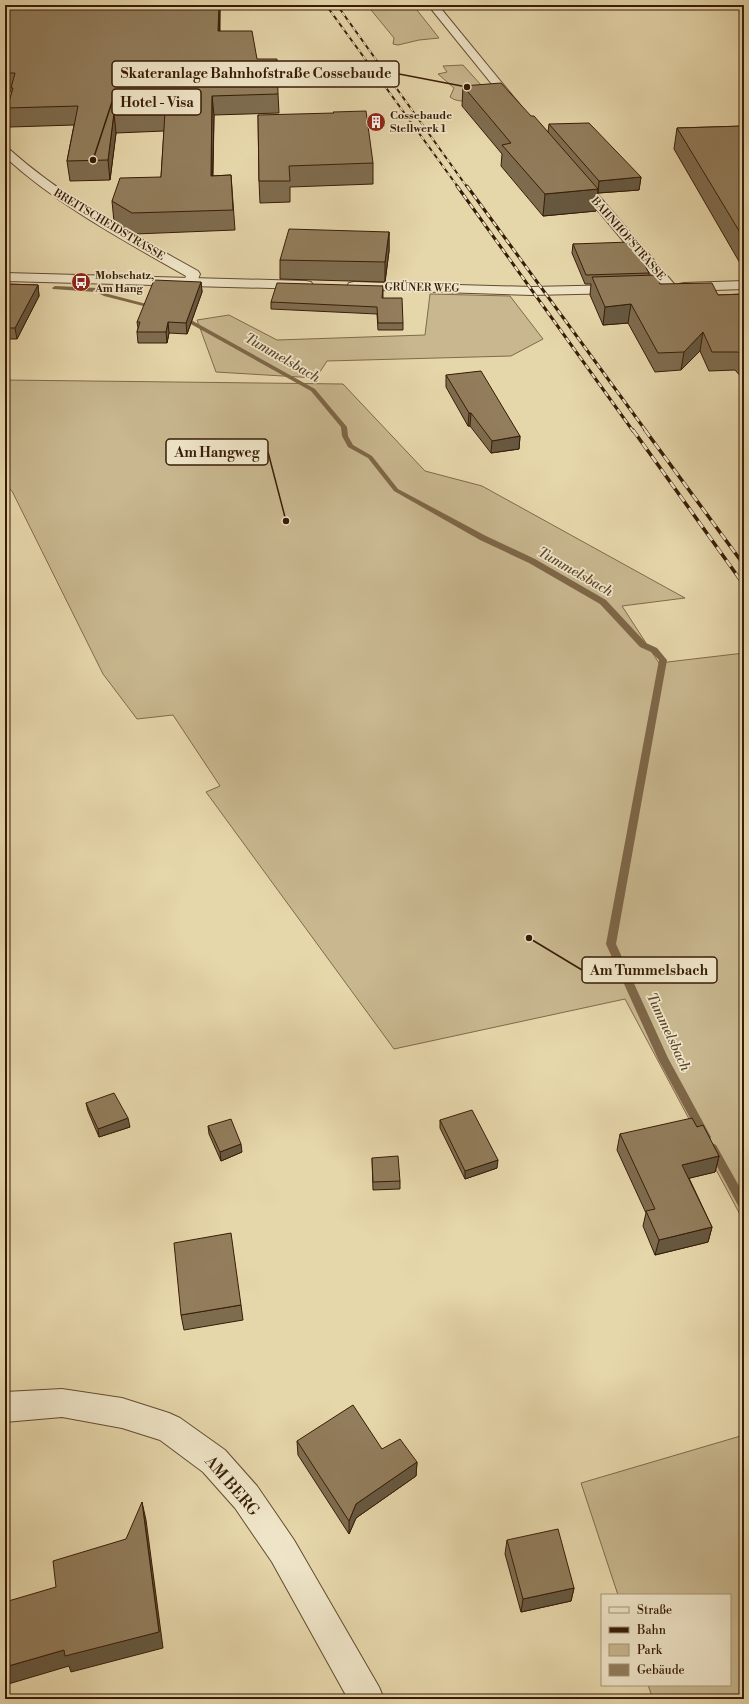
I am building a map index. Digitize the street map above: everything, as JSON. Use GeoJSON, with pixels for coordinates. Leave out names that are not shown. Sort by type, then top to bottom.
{"type":"FeatureCollection","features":[{"type":"Feature","properties":{"kind":"street"},"geometry":{"type":"LineString","coordinates":[[433,5],[522,114]]}},
{"type":"Feature","properties":{"kind":"street","name":"BREITSCHEIDSTRASSE"},"geometry":{"type":"LineString","coordinates":[[5,151],[17,163],[55,193],[91,216],[193,274],[191,282]]}},
{"type":"Feature","properties":{"kind":"street","name":"BAHNHOFSTRASSE"},"geometry":{"type":"LineString","coordinates":[[570,170],[670,288]]}},
{"type":"Feature","properties":{"kind":"street"},"geometry":{"type":"LineString","coordinates":[[5,277],[318,285]]}},
{"type":"Feature","properties":{"kind":"street","name":"GRÜNER WEG"},"geometry":{"type":"LineString","coordinates":[[341,285],[538,291],[631,289]]}},
{"type":"Feature","properties":{"kind":"street"},"geometry":{"type":"LineString","coordinates":[[654,288],[744,285]]}},
{"type":"Feature","properties":{"kind":"street","name":"AM BERG"},"geometry":{"type":"LineString","coordinates":[[5,1407],[62,1403],[122,1413],[169,1428],[214,1461],[246,1497],[283,1551],[367,1699]]}},
{"type":"Feature","properties":{"kind":"green space"},"geometry":{"type":"Polygon","coordinates":[[[367,5],[413,5],[439,38],[419,40],[398,45],[393,44],[394,38],[367,5]]]}},
{"type":"Feature","properties":{"kind":"green space"},"geometry":{"type":"Polygon","coordinates":[[[463,65],[491,96],[490,98],[458,101],[450,97],[454,88],[438,74],[447,72],[443,66],[463,65]]]}},
{"type":"Feature","properties":{"kind":"green space"},"geometry":{"type":"Polygon","coordinates":[[[430,294],[510,296],[543,339],[511,356],[327,361],[316,378],[216,372],[197,320],[229,315],[277,340],[425,335],[430,294]]]}},
{"type":"Feature","properties":{"kind":"green space"},"geometry":{"type":"Polygon","coordinates":[[[5,380],[343,384],[425,471],[482,486],[685,598],[622,606],[659,663],[744,653],[744,1222],[625,999],[394,1049],[206,792],[220,786],[173,715],[137,719],[103,674],[12,491],[5,484],[5,380]]]}},
{"type":"Feature","properties":{"kind":"green space"},"geometry":{"type":"Polygon","coordinates":[[[744,1435],[744,1699],[653,1699],[648,1686],[731,1686],[731,1594],[618,1594],[581,1483],[744,1435]]]}},
{"type":"Feature","properties":{"kind":"building"},"geometry":{"type":"Polygon","coordinates":[[[5,5],[219,5],[218,31],[252,31],[257,59],[277,59],[278,94],[212,96],[211,176],[231,175],[233,210],[132,213],[112,201],[120,178],[161,177],[165,112],[114,113],[108,160],[67,161],[78,106],[7,108],[13,88],[11,88],[15,73],[5,73],[5,5]]]}},
{"type":"Feature","properties":{"kind":"building"},"geometry":{"type":"Polygon","coordinates":[[[501,83],[531,116],[534,116],[598,189],[545,194],[502,145],[511,143],[463,86],[501,83]]]}},
{"type":"Feature","properties":{"kind":"building"},"geometry":{"type":"Polygon","coordinates":[[[366,111],[373,163],[289,166],[290,181],[259,181],[258,115],[366,111]]]}},
{"type":"Feature","properties":{"kind":"building"},"geometry":{"type":"Polygon","coordinates":[[[589,123],[641,177],[599,181],[549,124],[589,123]]]}},
{"type":"Feature","properties":{"kind":"building"},"geometry":{"type":"Polygon","coordinates":[[[744,126],[744,239],[677,128],[744,126]]]}},
{"type":"Feature","properties":{"kind":"building"},"geometry":{"type":"Polygon","coordinates":[[[289,229],[389,232],[385,262],[280,260],[289,229]]]}},
{"type":"Feature","properties":{"kind":"building"},"geometry":{"type":"Polygon","coordinates":[[[630,242],[633,248],[636,248],[649,273],[586,275],[573,244],[630,242]]]}},
{"type":"Feature","properties":{"kind":"building"},"geometry":{"type":"Polygon","coordinates":[[[656,275],[660,284],[712,283],[718,295],[744,294],[744,358],[738,352],[712,352],[703,332],[684,352],[658,353],[631,304],[605,307],[592,277],[656,275]]]}},
{"type":"Feature","properties":{"kind":"building"},"geometry":{"type":"Polygon","coordinates":[[[154,280],[201,282],[186,323],[168,322],[166,332],[137,332],[140,322],[137,322],[154,280]]]}},
{"type":"Feature","properties":{"kind":"building"},"geometry":{"type":"Polygon","coordinates":[[[277,283],[383,286],[382,298],[402,298],[403,323],[378,323],[377,307],[271,302],[277,283]]]}},
{"type":"Feature","properties":{"kind":"building"},"geometry":{"type":"Polygon","coordinates":[[[5,284],[38,285],[15,328],[5,328],[5,284]]]}},
{"type":"Feature","properties":{"kind":"building"},"geometry":{"type":"Polygon","coordinates":[[[481,371],[520,436],[492,441],[471,413],[469,413],[446,375],[481,371]]]}},
{"type":"Feature","properties":{"kind":"building"},"geometry":{"type":"Polygon","coordinates":[[[114,1093],[128,1118],[98,1129],[86,1103],[114,1093]]]}},
{"type":"Feature","properties":{"kind":"building"},"geometry":{"type":"Polygon","coordinates":[[[472,1110],[498,1160],[465,1171],[440,1120],[472,1110]]]}},
{"type":"Feature","properties":{"kind":"building"},"geometry":{"type":"Polygon","coordinates":[[[692,1118],[697,1127],[703,1125],[719,1156],[682,1165],[712,1227],[659,1240],[646,1211],[655,1209],[620,1134],[692,1118]]]}},
{"type":"Feature","properties":{"kind":"building"},"geometry":{"type":"Polygon","coordinates":[[[231,1119],[241,1144],[220,1152],[208,1126],[231,1119]]]}},
{"type":"Feature","properties":{"kind":"building"},"geometry":{"type":"Polygon","coordinates":[[[398,1156],[400,1181],[373,1182],[372,1158],[398,1156]]]}},
{"type":"Feature","properties":{"kind":"building"},"geometry":{"type":"Polygon","coordinates":[[[231,1233],[241,1305],[181,1315],[174,1243],[231,1233]]]}},
{"type":"Feature","properties":{"kind":"building"},"geometry":{"type":"Polygon","coordinates":[[[353,1405],[382,1449],[400,1439],[417,1462],[356,1504],[349,1521],[297,1441],[353,1405]]]}},
{"type":"Feature","properties":{"kind":"building"},"geometry":{"type":"Polygon","coordinates":[[[142,1502],[159,1632],[65,1656],[64,1650],[5,1667],[5,1602],[56,1587],[53,1561],[126,1539],[142,1502]]]}},
{"type":"Feature","properties":{"kind":"building"},"geometry":{"type":"Polygon","coordinates":[[[558,1529],[574,1588],[523,1599],[507,1540],[558,1529]]]}},
{"type":"Feature","properties":{"kind":"waterway","name":"Tummelsbach"},"geometry":{"type":"LineString","coordinates":[[55,288],[97,290],[106,295],[155,307]]}},
{"type":"Feature","properties":{"kind":"waterway","name":"Tummelsbach"},"geometry":{"type":"LineString","coordinates":[[182,317],[313,390],[344,427],[345,436],[350,446],[370,457],[396,490],[483,538],[532,561],[603,602],[643,645],[654,650],[663,660],[611,944],[663,1059],[706,1137]]}},
{"type":"Feature","properties":{"kind":"waterway","name":"Tummelsbach"},"geometry":{"type":"LineString","coordinates":[[712,1148],[744,1206]]}},
{"type":"Feature","properties":{"kind":"railway"},"geometry":{"type":"LineString","coordinates":[[326,5],[458,187]]}},
{"type":"Feature","properties":{"kind":"railway"},"geometry":{"type":"LineString","coordinates":[[337,5],[467,187]]}},
{"type":"Feature","properties":{"kind":"railway"},"geometry":{"type":"LineString","coordinates":[[457,186],[633,431]]}},
{"type":"Feature","properties":{"kind":"railway"},"geometry":{"type":"LineString","coordinates":[[467,186],[646,431]]}},
{"type":"Feature","properties":{"kind":"railway"},"geometry":{"type":"LineString","coordinates":[[633,430],[744,585]]}},
{"type":"Feature","properties":{"kind":"railway"},"geometry":{"type":"LineString","coordinates":[[645,430],[744,565]]}},
{"type":"Feature","properties":{"kind":"place","name":"Skateranlage Bahnhofstraße Cossebaude"},"geometry":{"type":"Point","coordinates":[467,87]}},
{"type":"Feature","properties":{"kind":"place","name":"Cossebaude Stellwerk 1"},"geometry":{"type":"Point","coordinates":[376,122]}},
{"type":"Feature","properties":{"kind":"place","name":"Hotel - Visa"},"geometry":{"type":"Point","coordinates":[93,160]}},
{"type":"Feature","properties":{"kind":"place","name":"Mobschatz, Am Hang"},"geometry":{"type":"Point","coordinates":[81,282]}},
{"type":"Feature","properties":{"kind":"place","name":"Am Hangweg"},"geometry":{"type":"Point","coordinates":[286,521]}},
{"type":"Feature","properties":{"kind":"place","name":"Am Tummelsbach"},"geometry":{"type":"Point","coordinates":[529,938]}}]}
